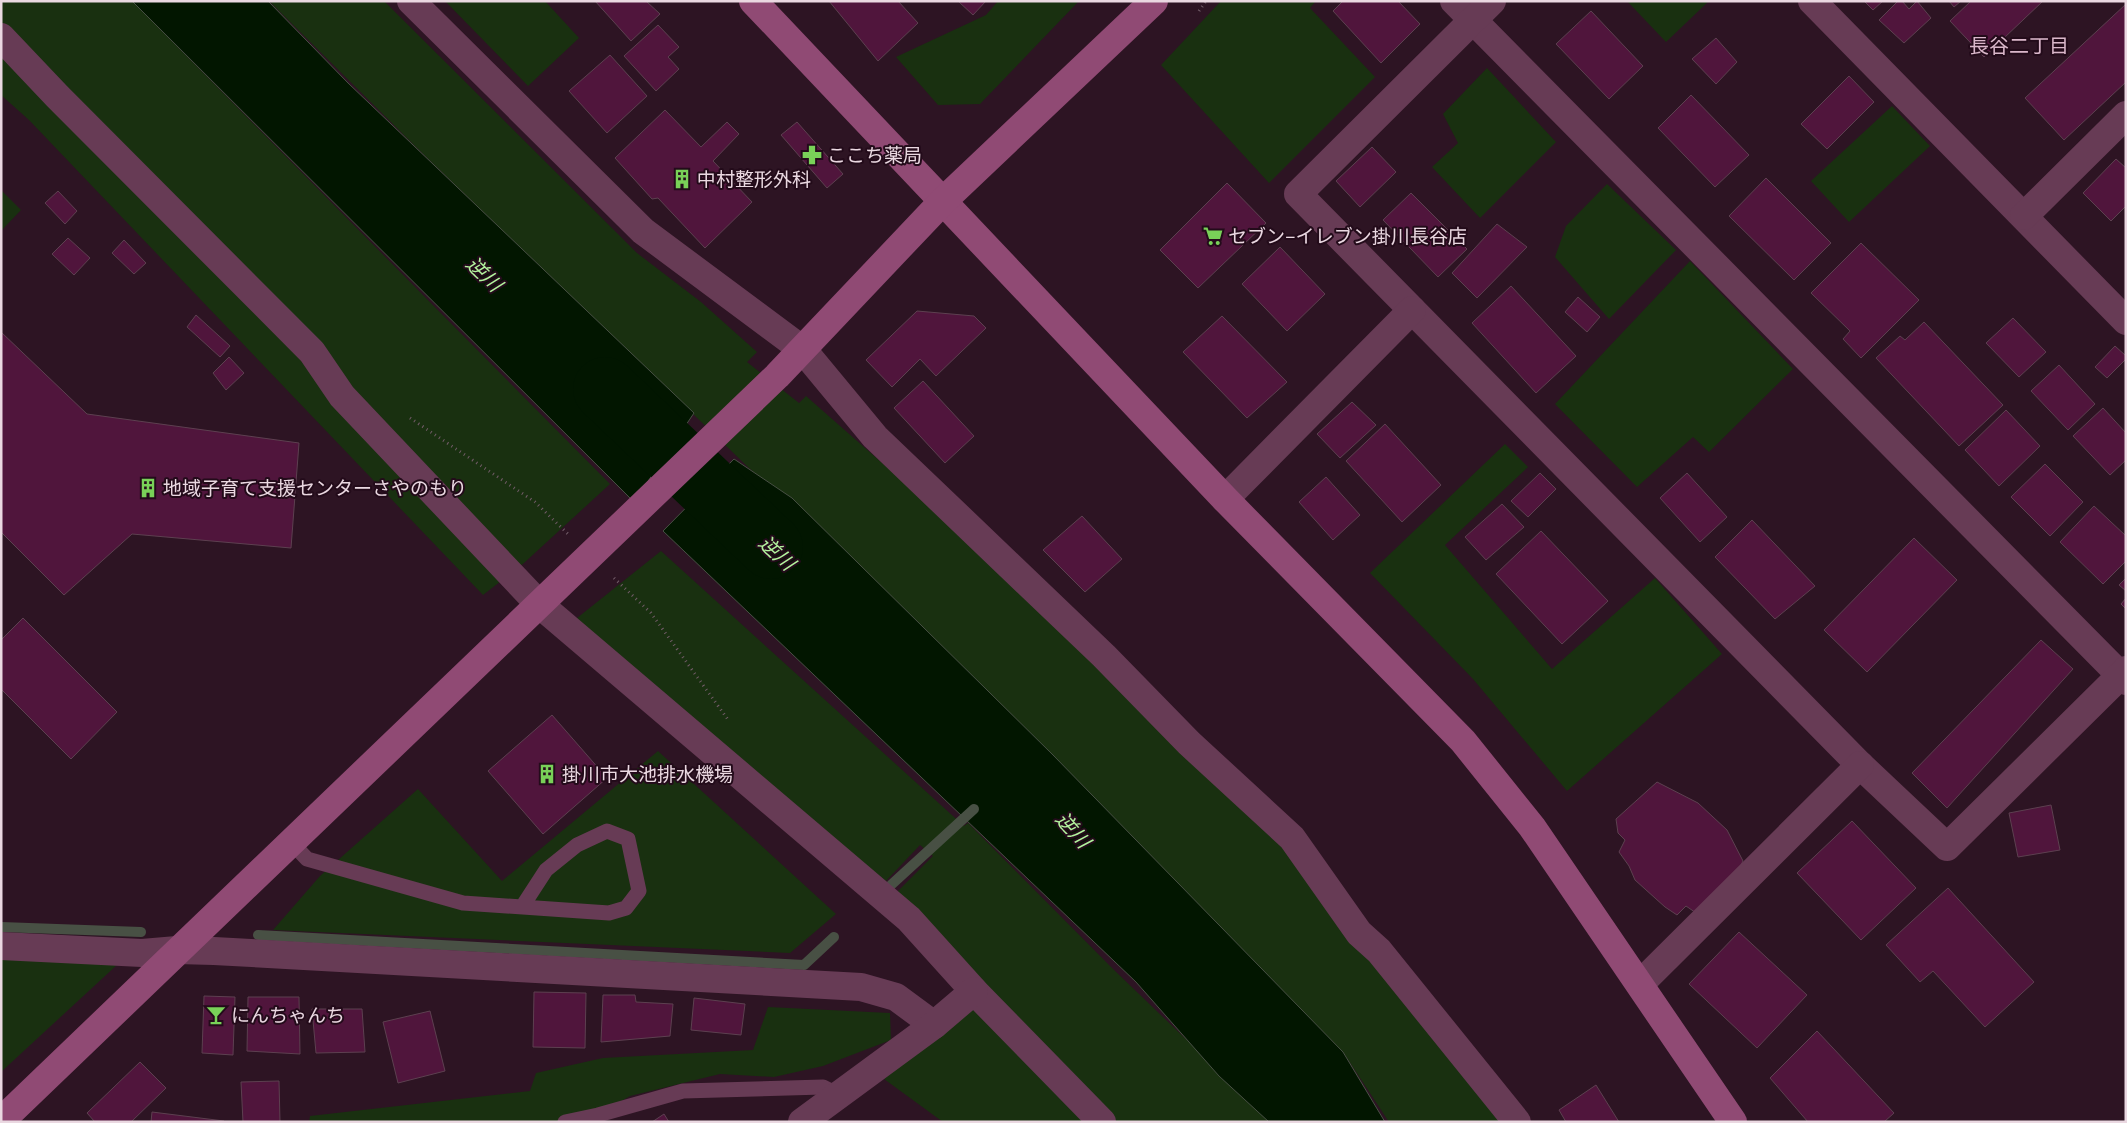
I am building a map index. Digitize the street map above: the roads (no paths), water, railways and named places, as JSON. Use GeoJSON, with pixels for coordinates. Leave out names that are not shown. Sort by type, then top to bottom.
{"type":"FeatureCollection","features":[{"type":"Feature","properties":{"kind":"street"},"geometry":{"type":"LineString","coordinates":[[411,1],[643,231],[803,350],[875,437],[1131,682],[1189,743],[1292,838],[1359,933],[1379,951],[1517,1122]]}},
{"type":"Feature","properties":{"kind":"street"},"geometry":{"type":"LineString","coordinates":[[753,1],[1225,499],[1463,741],[1532,827],[1733,1122]]}},
{"type":"Feature","properties":{"kind":"street"},"geometry":{"type":"LineString","coordinates":[[1,1120],[777,376],[943,201],[1154,1]]}},
{"type":"Feature","properties":{"kind":"street"},"geometry":{"type":"LineString","coordinates":[[1454,1],[1483,10],[2124,675],[1947,847],[1860,765],[1298,194],[1483,10]]}},
{"type":"Feature","properties":{"kind":"street"},"geometry":{"type":"LineString","coordinates":[[1812,1],[2126,321]]}},
{"type":"Feature","properties":{"kind":"street"},"geometry":{"type":"LineString","coordinates":[[1,37],[57,96],[312,352],[342,396],[539,604],[909,919],[974,991],[1102,1122]]}},
{"type":"Feature","properties":{"kind":"street"},"geometry":{"type":"LineString","coordinates":[[2024,216],[2126,115]]}},
{"type":"Feature","properties":{"kind":"street"},"geometry":{"type":"LineString","coordinates":[[1225,499],[1412,310]]}},
{"type":"Feature","properties":{"kind":"street"},"geometry":{"type":"LineString","coordinates":[[1640,984],[1860,765]]}},
{"type":"Feature","properties":{"kind":"street"},"geometry":{"type":"LineString","coordinates":[[1,946],[142,953],[177,950],[214,950],[861,987],[896,997],[934,1025]]}},
{"type":"Feature","properties":{"kind":"street"},"geometry":{"type":"LineString","coordinates":[[802,1122],[934,1025],[974,991]]}},
{"type":"Feature","properties":{"kind":"lane"},"geometry":{"type":"LineString","coordinates":[[291,842],[308,859],[464,903],[522,907],[609,913],[626,908],[640,892],[628,839],[607,831],[577,845],[546,870],[522,907]]}},
{"type":"Feature","properties":{"kind":"lane"},"geometry":{"type":"LineString","coordinates":[[565,1122],[598,1115],[684,1091],[823,1087],[839,1095]]}},
{"type":"Feature","properties":{"kind":"water"},"geometry":{"type":"Polygon","coordinates":[[[132,1],[268,1],[348,83],[694,413],[634,502],[132,1]]]}},
{"type":"Feature","properties":{"kind":"water"},"geometry":{"type":"Polygon","coordinates":[[[734,459],[792,498],[1053,755],[1343,1052],[1385,1122],[1269,1122],[1219,1076],[1136,982],[663,531],[734,459]]]}},
{"type":"Feature","properties":{"kind":"waterway","name":"逆川"},"geometry":{"type":"LineString","coordinates":[[605,389],[771,547]]}},
{"type":"Feature","properties":{"kind":"waterway"},"geometry":{"type":"LineString","coordinates":[[891,885],[974,809]]}},
{"type":"Feature","properties":{"kind":"waterway"},"geometry":{"type":"LineString","coordinates":[[1,927],[141,932]]}},
{"type":"Feature","properties":{"kind":"waterway"},"geometry":{"type":"LineString","coordinates":[[258,935],[804,965],[834,937]]}},
{"type":"Feature","properties":{"kind":"place","name":"ここち薬局"},"geometry":{"type":"Point","coordinates":[812,155]}},
{"type":"Feature","properties":{"kind":"place","name":"中村整形外科"},"geometry":{"type":"Point","coordinates":[682,179]}},
{"type":"Feature","properties":{"kind":"place","name":"セブン−イレブン掛川長谷店"},"geometry":{"type":"Point","coordinates":[1213,236]}},
{"type":"Feature","properties":{"kind":"place","name":"地域子育て支援センターさやのもり"},"geometry":{"type":"Point","coordinates":[148,488]}},
{"type":"Feature","properties":{"kind":"place","name":"掛川市大池排水機場"},"geometry":{"type":"Point","coordinates":[547,774]}},
{"type":"Feature","properties":{"kind":"place","name":"にんちゃんち"},"geometry":{"type":"Point","coordinates":[216,1015]}},
{"type":"Feature","properties":{"kind":"district","name":"長谷二丁目"},"geometry":{"type":"Point","coordinates":[2019,46]}}]}
